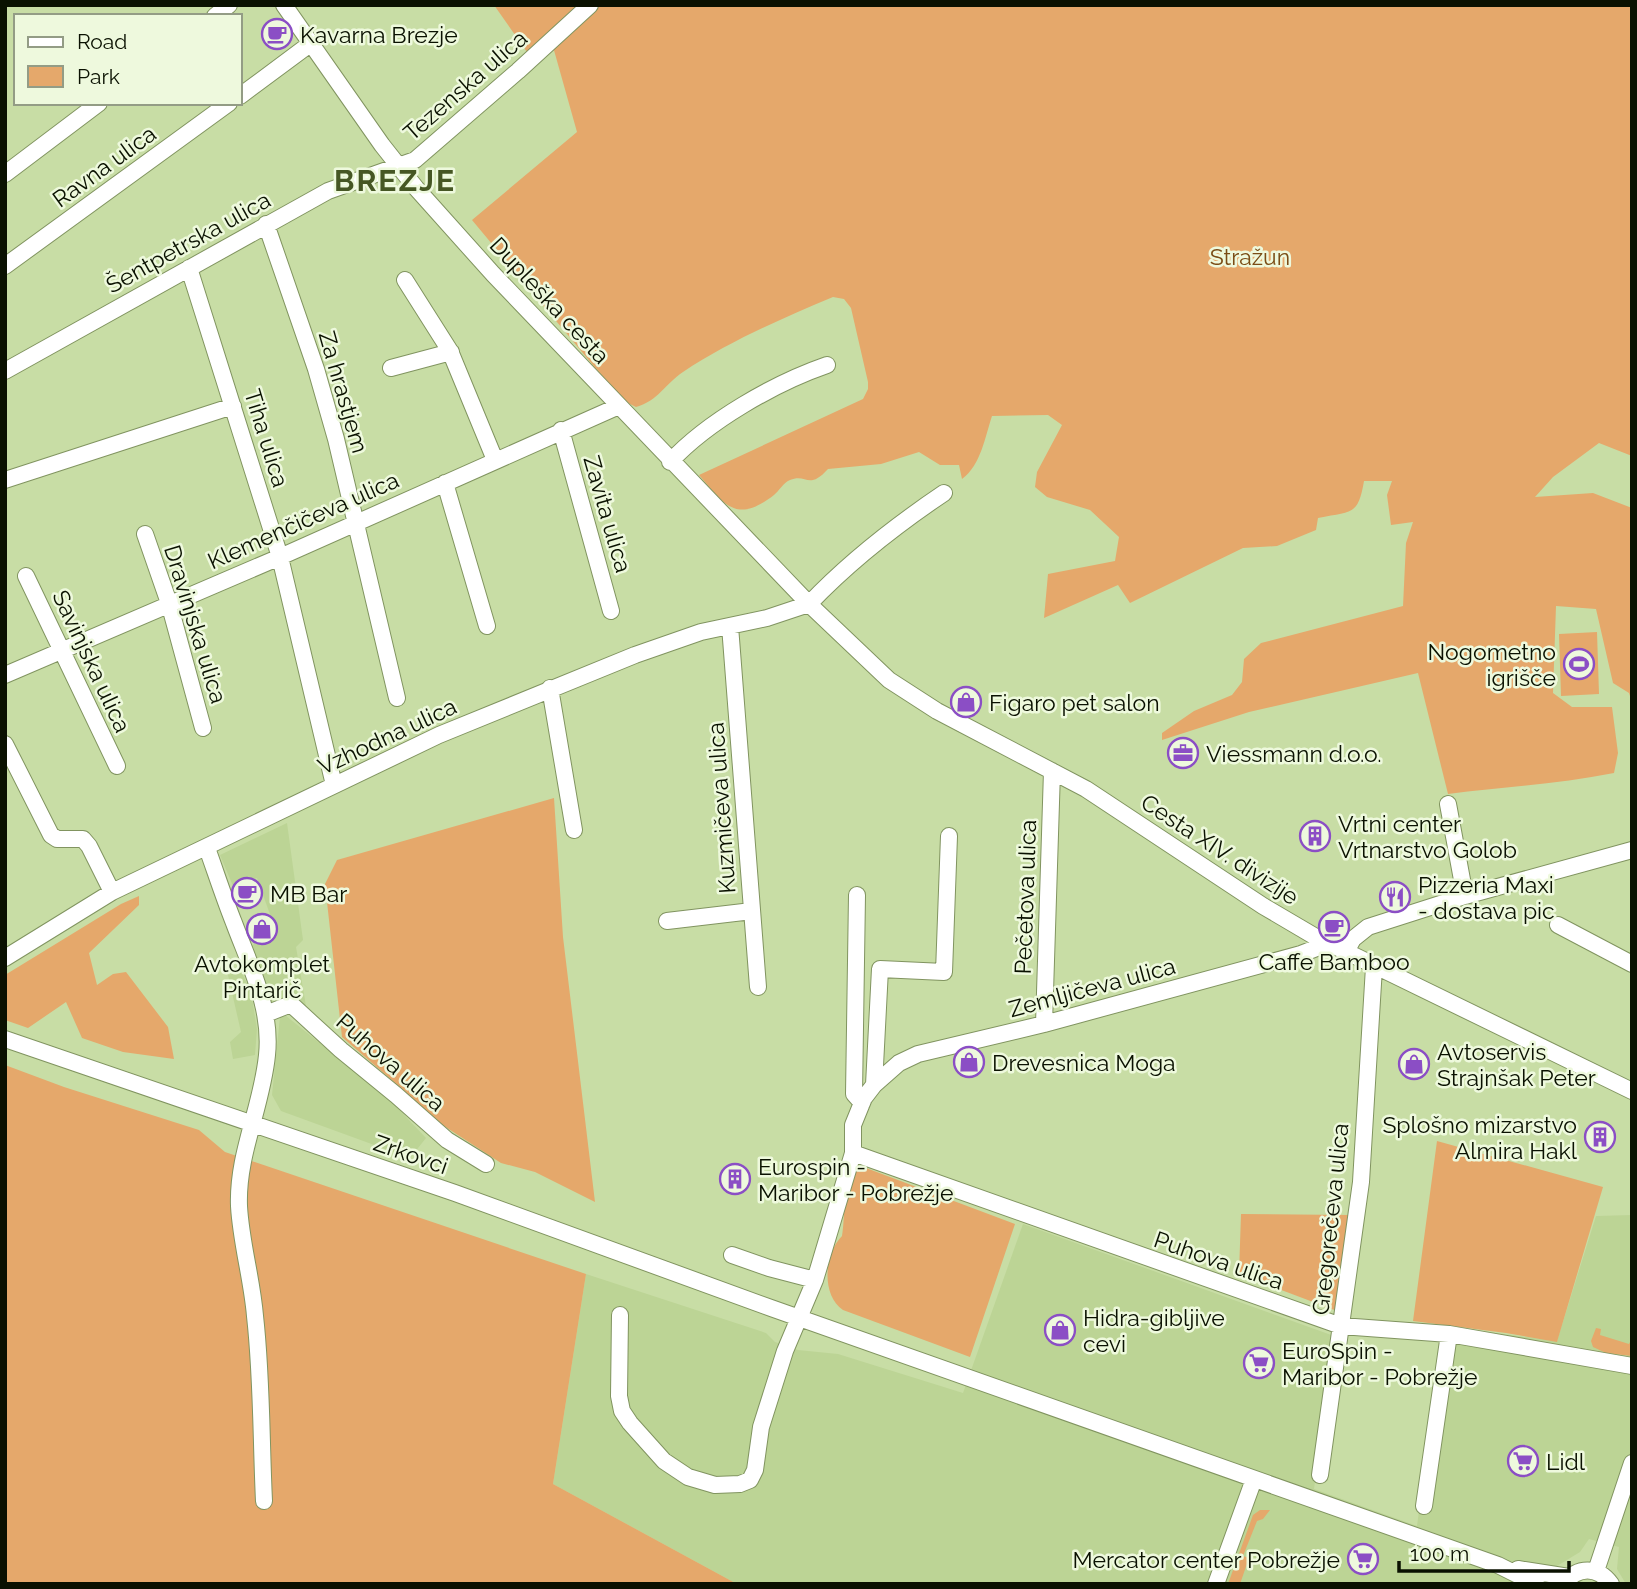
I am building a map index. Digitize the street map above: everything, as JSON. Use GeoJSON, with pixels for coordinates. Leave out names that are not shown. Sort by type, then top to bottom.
{"type":"FeatureCollection","features":[{"type":"Feature","properties":{"kind":"street","name":"Dupleška cesta"},"geometry":{"type":"LineString","coordinates":[[284,5],[382,145],[416,188],[493,275],[809,604]]}},
{"type":"Feature","properties":{"kind":"street","name":"Tezenska ulica"},"geometry":{"type":"LineString","coordinates":[[399,165],[422,155],[590,5]]}},
{"type":"Feature","properties":{"kind":"street"},"geometry":{"type":"LineString","coordinates":[[242,95],[310,44]]}},
{"type":"Feature","properties":{"kind":"street"},"geometry":{"type":"LineString","coordinates":[[5,174],[96,105]]}},
{"type":"Feature","properties":{"kind":"street","name":"Ravna ulica"},"geometry":{"type":"LineString","coordinates":[[5,266],[226,105]]}},
{"type":"Feature","properties":{"kind":"street","name":"Šentpetrska ulica"},"geometry":{"type":"LineString","coordinates":[[5,371],[328,191],[399,165]]}},
{"type":"Feature","properties":{"kind":"street","name":"Za hrastjem"},"geometry":{"type":"LineString","coordinates":[[266,224],[316,369],[357,522],[397,698]]}},
{"type":"Feature","properties":{"kind":"street","name":"Tiha ulica"},"geometry":{"type":"LineString","coordinates":[[189,268],[280,557],[334,785]]}},
{"type":"Feature","properties":{"kind":"street"},"geometry":{"type":"LineString","coordinates":[[405,280],[451,352],[495,460]]}},
{"type":"Feature","properties":{"kind":"street"},"geometry":{"type":"LineString","coordinates":[[391,368],[451,352]]}},
{"type":"Feature","properties":{"kind":"street"},"geometry":{"type":"LineString","coordinates":[[670,461],[708,428],[736,410],[805,373],[827,365]]}},
{"type":"Feature","properties":{"kind":"street"},"geometry":{"type":"LineString","coordinates":[[5,480],[233,406]]}},
{"type":"Feature","properties":{"kind":"street","name":"Klemenčičeva ulica"},"geometry":{"type":"LineString","coordinates":[[5,675],[280,557],[619,406]]}},
{"type":"Feature","properties":{"kind":"street","name":"Zavita ulica"},"geometry":{"type":"LineString","coordinates":[[561,430],[611,611]]}},
{"type":"Feature","properties":{"kind":"street"},"geometry":{"type":"LineString","coordinates":[[444,483],[487,626]]}},
{"type":"Feature","properties":{"kind":"street"},"geometry":{"type":"LineString","coordinates":[[809,604],[835,577],[890,529],[944,493]]}},
{"type":"Feature","properties":{"kind":"street","name":"Dravinjska ulica"},"geometry":{"type":"LineString","coordinates":[[145,534],[169,603],[203,729]]}},
{"type":"Feature","properties":{"kind":"street","name":"Savinjska ulica"},"geometry":{"type":"LineString","coordinates":[[26,576],[117,766]]}},
{"type":"Feature","properties":{"kind":"street","name":"Vzhodna ulica"},"geometry":{"type":"LineString","coordinates":[[5,958],[112,892],[439,735],[550,688],[660,646],[701,632],[809,604]]}},
{"type":"Feature","properties":{"kind":"street","name":"Cesta XIV. divizije"},"geometry":{"type":"LineString","coordinates":[[809,604],[874,667],[906,692],[1052,771],[1130,817],[1263,906],[1374,967],[1632,1091]]}},
{"type":"Feature","properties":{"kind":"street","name":"Kuzmičeva ulica"},"geometry":{"type":"LineString","coordinates":[[730,626],[758,987]]}},
{"type":"Feature","properties":{"kind":"street"},"geometry":{"type":"LineString","coordinates":[[550,688],[574,830]]}},
{"type":"Feature","properties":{"kind":"street"},"geometry":{"type":"LineString","coordinates":[[5,744],[51,835],[57,839],[83,839],[112,892]]}},
{"type":"Feature","properties":{"kind":"street","name":"Pečetova ulica"},"geometry":{"type":"LineString","coordinates":[[1044,1024],[1052,771]]}},
{"type":"Feature","properties":{"kind":"street"},"geometry":{"type":"LineString","coordinates":[[1448,804],[1465,896]]}},
{"type":"Feature","properties":{"kind":"street"},"geometry":{"type":"LineString","coordinates":[[874,1085],[880,969],[944,972],[949,836]]}},
{"type":"Feature","properties":{"kind":"street"},"geometry":{"type":"LineString","coordinates":[[207,848],[248,957],[266,1014],[267,1056],[259,1103],[242,1160],[239,1182],[241,1233],[253,1287],[260,1368],[264,1501]]}},
{"type":"Feature","properties":{"kind":"street"},"geometry":{"type":"LineString","coordinates":[[1346,952],[1353,939],[1368,927],[1465,896],[1632,850]]}},
{"type":"Feature","properties":{"kind":"street"},"geometry":{"type":"LineString","coordinates":[[857,895],[854,1094],[862,1103]]}},
{"type":"Feature","properties":{"kind":"street"},"geometry":{"type":"LineString","coordinates":[[667,921],[752,911]]}},
{"type":"Feature","properties":{"kind":"street"},"geometry":{"type":"LineString","coordinates":[[1558,925],[1632,964]]}},
{"type":"Feature","properties":{"kind":"street","name":"Zemljičeva ulica"},"geometry":{"type":"LineString","coordinates":[[620,1315],[618,1368],[622,1412],[652,1448],[675,1469],[706,1483],[726,1486],[750,1480],[755,1470],[761,1427],[790,1336],[814,1279],[853,1153],[853,1125],[862,1103],[874,1085],[900,1063],[919,1054],[1044,1024],[1301,954],[1329,943]]}},
{"type":"Feature","properties":{"kind":"street","name":"Gregorečeva ulica"},"geometry":{"type":"LineString","coordinates":[[1320,1475],[1361,1182],[1374,967]]}},
{"type":"Feature","properties":{"kind":"street","name":"Puhova ulica"},"geometry":{"type":"LineString","coordinates":[[266,1014],[293,1006],[447,1140],[486,1164]]}},
{"type":"Feature","properties":{"kind":"street","name":"Zrkovci"},"geometry":{"type":"LineString","coordinates":[[5,1039],[455,1193],[799,1318]]}},
{"type":"Feature","properties":{"kind":"street","name":"Puhova ulica"},"geometry":{"type":"LineString","coordinates":[[853,1153],[1342,1326],[1449,1334],[1632,1366]]}},
{"type":"Feature","properties":{"kind":"street"},"geometry":{"type":"LineString","coordinates":[[732,1255],[814,1279]]}},
{"type":"Feature","properties":{"kind":"street"},"geometry":{"type":"LineString","coordinates":[[799,1318],[1498,1565],[1536,1584]]}},
{"type":"Feature","properties":{"kind":"street"},"geometry":{"type":"LineString","coordinates":[[1424,1506],[1449,1334]]}},
{"type":"Feature","properties":{"kind":"street"},"geometry":{"type":"LineString","coordinates":[[1596,1571],[1632,1463]]}},
{"type":"Feature","properties":{"kind":"street"},"geometry":{"type":"LineString","coordinates":[[1216,1584],[1254,1479]]}},
{"type":"Feature","properties":{"kind":"street"},"geometry":{"type":"LineString","coordinates":[[1498,1565],[1567,1580],[1582,1570],[1596,1571],[1604,1575],[1611,1584]]}},
{"type":"Feature","properties":{"kind":"shaded area"},"geometry":{"type":"Polygon","coordinates":[[[287,823],[303,940],[296,947],[306,1006],[287,997],[272,1006],[250,946],[277,934],[257,878],[233,886],[220,855],[287,823]]]}},
{"type":"Feature","properties":{"kind":"shaded area"},"geometry":{"type":"Polygon","coordinates":[[[241,971],[251,992],[257,1029],[255,1055],[233,1059],[230,1042],[241,1032],[228,975],[241,971]]]}},
{"type":"Feature","properties":{"kind":"shaded area"},"geometry":{"type":"Polygon","coordinates":[[[285,1015],[389,1099],[426,1138],[410,1158],[281,1111],[272,1095],[280,1017],[285,1015]]]}},
{"type":"Feature","properties":{"kind":"shaded area"},"geometry":{"type":"Polygon","coordinates":[[[1632,1215],[1632,1584],[1626,1584],[1617,1569],[1619,1547],[1589,1539],[1580,1552],[1557,1566],[1553,1584],[737,1584],[553,1484],[586,1274],[766,1333],[775,1342],[798,1350],[838,1354],[963,1393],[1023,1224],[1334,1336],[1314,1489],[1417,1526],[1444,1326],[1557,1341],[1596,1216],[1632,1215]]]}},
{"type":"Feature","properties":{"kind":"green space","name":"Stražun"},"geometry":{"type":"Polygon","coordinates":[[[494,5],[1632,5],[1632,456],[1599,443],[1553,477],[1535,497],[1593,493],[1632,508],[1632,702],[1629,693],[1613,683],[1596,609],[1556,606],[1553,693],[1572,707],[1612,707],[1618,753],[1614,773],[1552,783],[1448,794],[1418,673],[1249,712],[1162,740],[1162,733],[1194,711],[1232,695],[1242,682],[1244,659],[1261,643],[1403,606],[1406,543],[1413,522],[1391,525],[1387,495],[1392,481],[1364,481],[1356,507],[1345,513],[1318,518],[1316,530],[1277,546],[1243,548],[1130,603],[1118,585],[1044,618],[1048,574],[1115,561],[1119,537],[1090,510],[1047,497],[1035,487],[1037,472],[1062,425],[1048,415],[992,416],[978,458],[962,479],[959,465],[940,465],[919,452],[881,464],[828,469],[812,480],[790,480],[774,495],[750,509],[740,510],[724,502],[699,475],[863,399],[868,382],[851,308],[844,299],[833,297],[719,350],[683,372],[644,404],[636,407],[622,400],[472,220],[577,132],[550,36],[527,52],[494,5]]]}},
{"type":"Feature","properties":{"kind":"green space","name":"Nogometno igrišče"},"geometry":{"type":"Polygon","coordinates":[[[1597,632],[1599,694],[1561,696],[1559,634],[1597,632]]]}},
{"type":"Feature","properties":{"kind":"green space"},"geometry":{"type":"Polygon","coordinates":[[[554,798],[563,937],[595,1202],[535,1172],[501,1163],[424,1113],[402,1089],[342,1037],[325,884],[337,860],[554,798]]]}},
{"type":"Feature","properties":{"kind":"green space"},"geometry":{"type":"Polygon","coordinates":[[[139,896],[139,905],[89,953],[97,985],[113,974],[126,972],[168,1027],[174,1059],[123,1052],[82,1038],[66,1002],[28,1028],[5,1020],[5,975],[121,904],[139,896]]]}},
{"type":"Feature","properties":{"kind":"green space"},"geometry":{"type":"Polygon","coordinates":[[[5,1065],[64,1087],[199,1130],[225,1152],[586,1274],[553,1484],[737,1584],[5,1584],[5,1065]]]}},
{"type":"Feature","properties":{"kind":"green space"},"geometry":{"type":"Polygon","coordinates":[[[1437,1141],[1603,1187],[1557,1342],[1413,1321],[1437,1141]]]}},
{"type":"Feature","properties":{"kind":"green space"},"geometry":{"type":"Polygon","coordinates":[[[866,1168],[1015,1224],[970,1357],[843,1310],[831,1295],[828,1285],[829,1263],[831,1253],[842,1236],[849,1184],[858,1169],[866,1168]]]}},
{"type":"Feature","properties":{"kind":"green space"},"geometry":{"type":"Polygon","coordinates":[[[1241,1214],[1350,1215],[1337,1311],[1239,1274],[1241,1214]]]}},
{"type":"Feature","properties":{"kind":"green space"},"geometry":{"type":"Polygon","coordinates":[[[1596,1328],[1601,1329],[1600,1335],[1629,1344],[1632,1338],[1632,1356],[1606,1353],[1593,1347],[1591,1341],[1596,1328]]]}},
{"type":"Feature","properties":{"kind":"green space"},"geometry":{"type":"Polygon","coordinates":[[[1260,1510],[1270,1510],[1263,1519],[1257,1521],[1243,1556],[1249,1558],[1240,1584],[1228,1584],[1253,1515],[1260,1510]]]}},
{"type":"Feature","properties":{"kind":"place","name":"Kavarna Brezje"},"geometry":{"type":"Point","coordinates":[277,34]}},
{"type":"Feature","properties":{"kind":"place","name":"Nogometno igrišče"},"geometry":{"type":"Point","coordinates":[1579,664]}},
{"type":"Feature","properties":{"kind":"place","name":"Figaro pet salon"},"geometry":{"type":"Point","coordinates":[966,702]}},
{"type":"Feature","properties":{"kind":"place","name":"Viessmann d.o.o."},"geometry":{"type":"Point","coordinates":[1183,753]}},
{"type":"Feature","properties":{"kind":"place","name":"Vrtni center Vrtnarstvo Golob"},"geometry":{"type":"Point","coordinates":[1315,836]}},
{"type":"Feature","properties":{"kind":"place","name":"MB Bar"},"geometry":{"type":"Point","coordinates":[247,893]}},
{"type":"Feature","properties":{"kind":"place","name":"Pizzeria Maxi - dostava pic"},"geometry":{"type":"Point","coordinates":[1395,897]}},
{"type":"Feature","properties":{"kind":"place","name":"Caffe Bamboo"},"geometry":{"type":"Point","coordinates":[1334,927]}},
{"type":"Feature","properties":{"kind":"place","name":"Avtokomplet Pintarič"},"geometry":{"type":"Point","coordinates":[262,929]}},
{"type":"Feature","properties":{"kind":"place","name":"Drevesnica Moga"},"geometry":{"type":"Point","coordinates":[969,1062]}},
{"type":"Feature","properties":{"kind":"place","name":"Avtoservis Strajnšak Peter"},"geometry":{"type":"Point","coordinates":[1414,1064]}},
{"type":"Feature","properties":{"kind":"place","name":"Splošno mizarstvo Almira Hakl"},"geometry":{"type":"Point","coordinates":[1600,1137]}},
{"type":"Feature","properties":{"kind":"place","name":"Eurospin - Maribor - Pobrežje"},"geometry":{"type":"Point","coordinates":[735,1179]}},
{"type":"Feature","properties":{"kind":"place","name":"Hidra-gibljive cevi"},"geometry":{"type":"Point","coordinates":[1060,1330]}},
{"type":"Feature","properties":{"kind":"place","name":"EuroSpin - Maribor - Pobrežje"},"geometry":{"type":"Point","coordinates":[1259,1363]}},
{"type":"Feature","properties":{"kind":"place","name":"Lidl"},"geometry":{"type":"Point","coordinates":[1523,1461]}},
{"type":"Feature","properties":{"kind":"place","name":"Mercator center Pobrežje"},"geometry":{"type":"Point","coordinates":[1363,1559]}},
{"type":"Feature","properties":{"kind":"district","name":"BREZJE"},"geometry":{"type":"Point","coordinates":[395,180]}}]}
